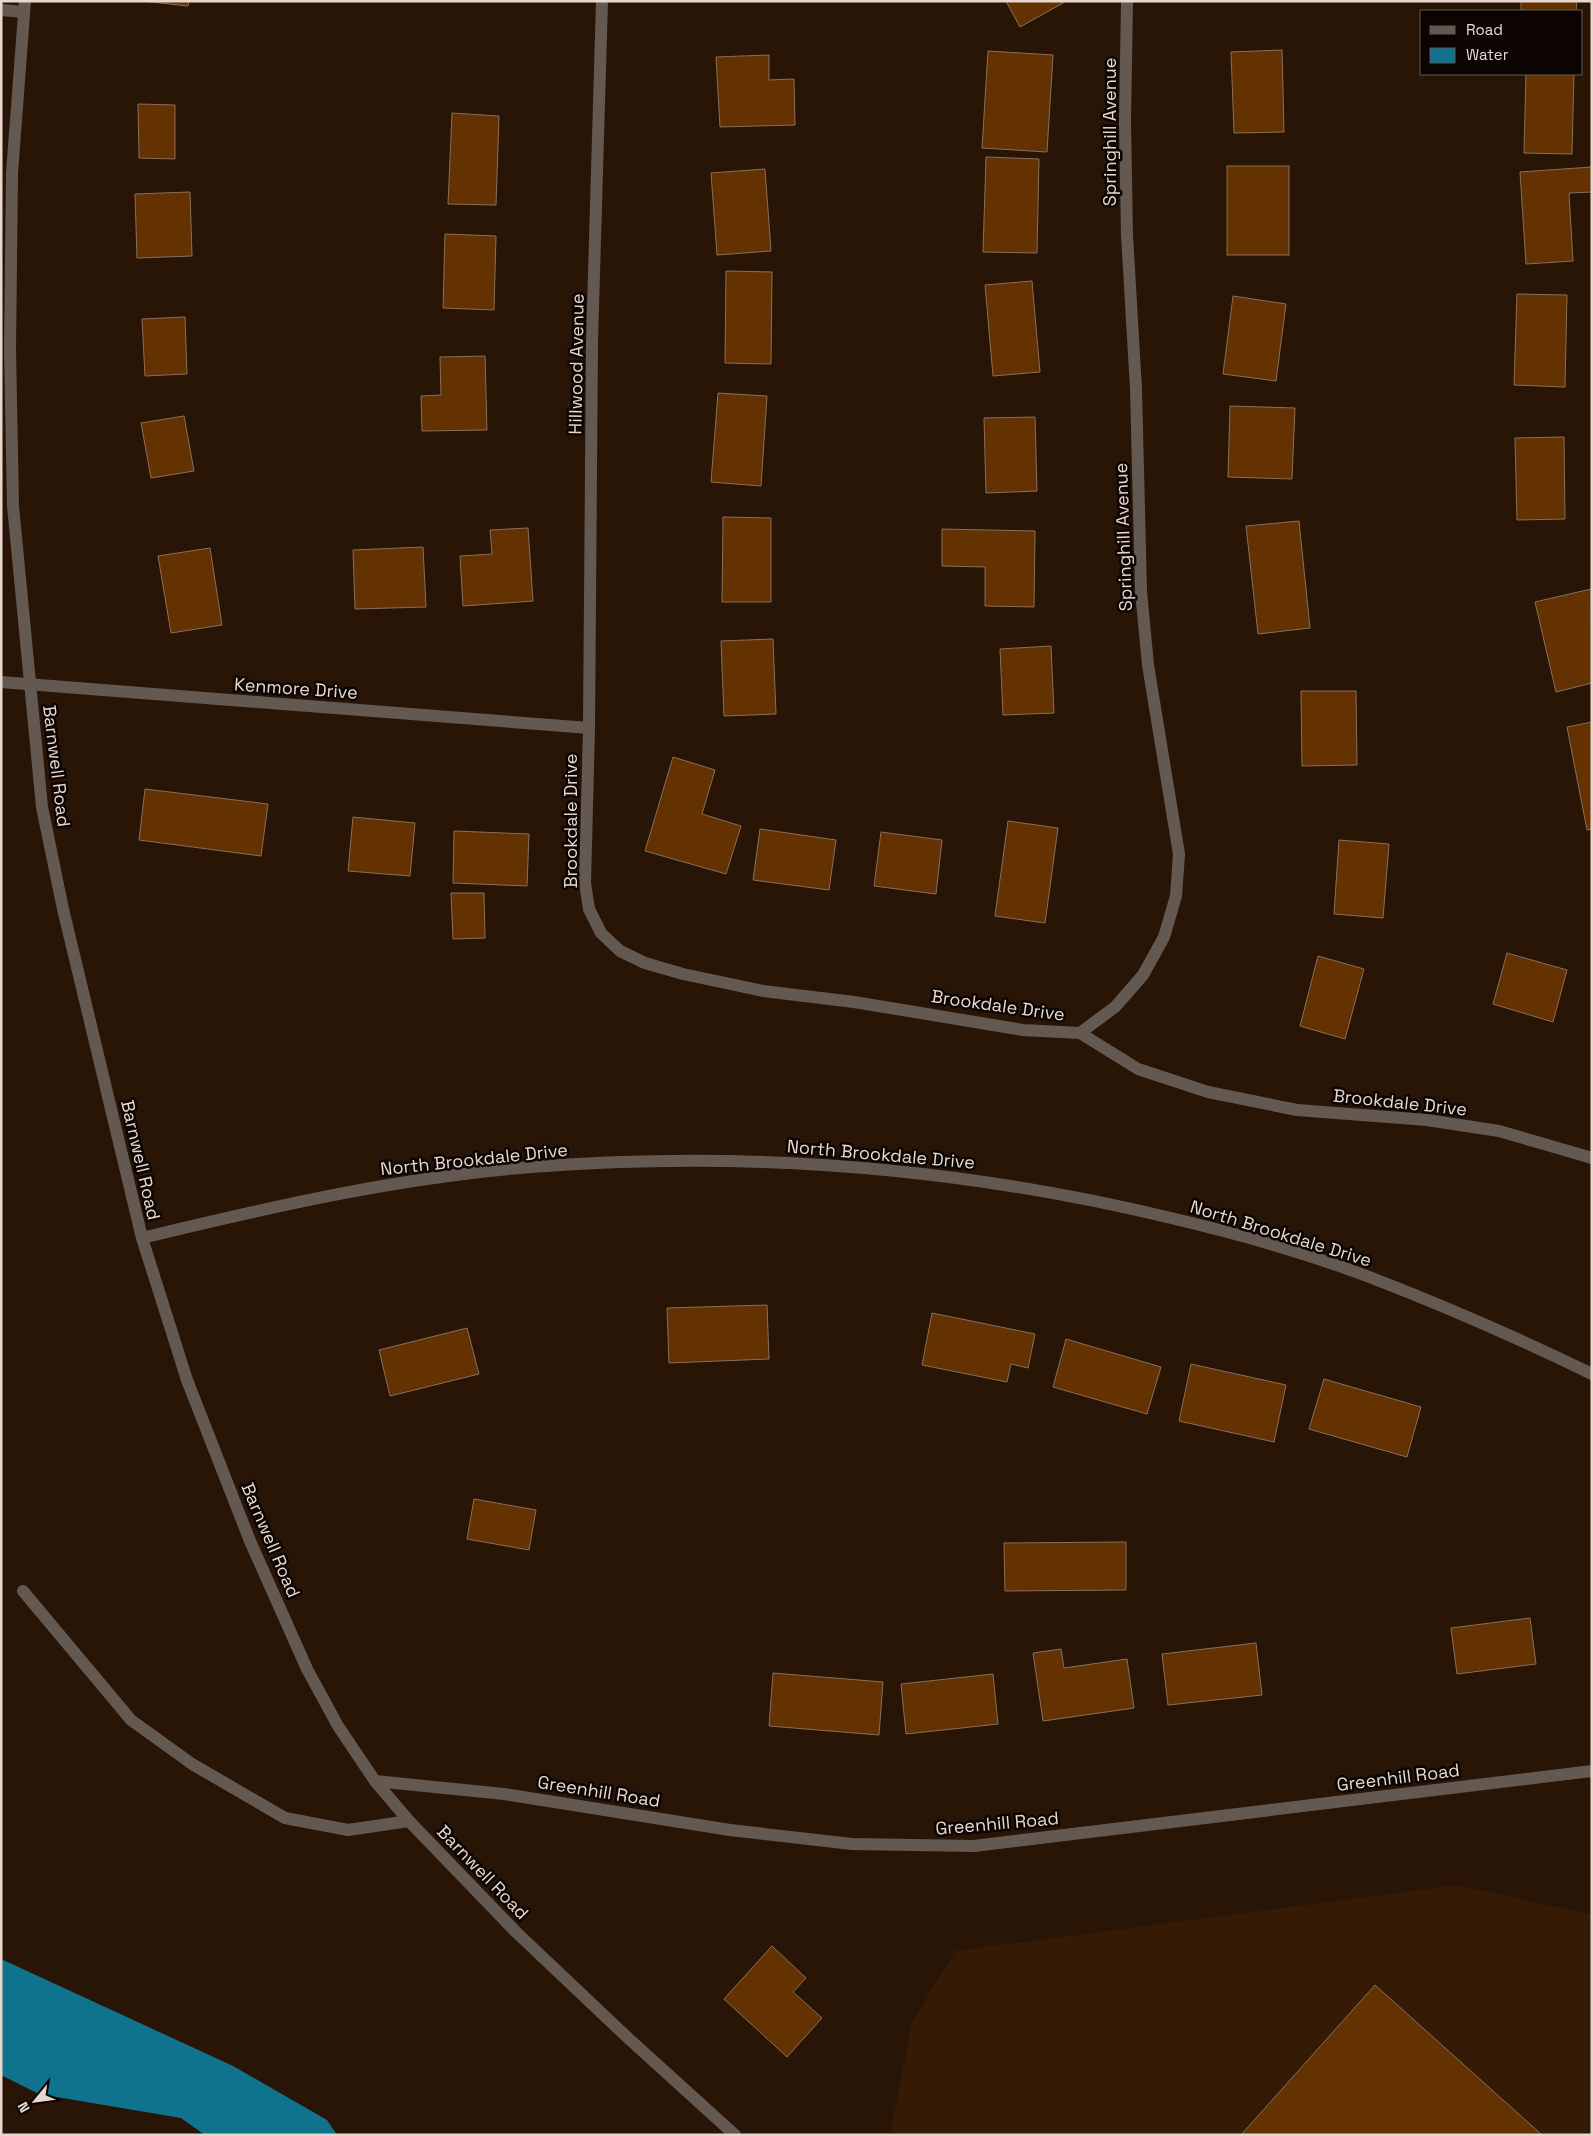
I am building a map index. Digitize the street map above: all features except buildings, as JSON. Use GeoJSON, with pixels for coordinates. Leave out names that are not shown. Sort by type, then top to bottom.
{"type":"FeatureCollection","features":[{"type":"Feature","properties":{"kind":"street","name":"Hillwood Avenue"},"geometry":{"type":"LineString","coordinates":[[589,728],[592,342],[602,1]]}},
{"type":"Feature","properties":{"kind":"street","name":"Springhill Avenue"},"geometry":{"type":"LineString","coordinates":[[1080,1033],[1115,1007],[1143,975],[1164,937],[1176,896],[1179,854],[1148,664],[1141,591],[1136,389],[1127,225],[1125,122],[1127,1]]}},
{"type":"Feature","properties":{"kind":"street"},"geometry":{"type":"LineString","coordinates":[[1,10],[24,7]]}},
{"type":"Feature","properties":{"kind":"street","name":"Barnwell Road"},"geometry":{"type":"LineString","coordinates":[[24,7],[12,173],[10,349],[13,506],[42,807],[63,909],[142,1238],[187,1380],[250,1541],[307,1669],[338,1726],[375,1781],[409,1821],[516,1932],[734,2135]]}},
{"type":"Feature","properties":{"kind":"street","name":"Kenmore Drive"},"geometry":{"type":"LineString","coordinates":[[1,682],[589,728]]}},
{"type":"Feature","properties":{"kind":"street","name":"Brookdale Drive"},"geometry":{"type":"LineString","coordinates":[[589,728],[585,883],[589,909],[601,933],[620,951],[645,963],[676,972],[763,991],[854,1002],[1023,1030],[1080,1033],[1138,1069],[1208,1092],[1297,1110],[1427,1120],[1499,1131],[1592,1158]]}},
{"type":"Feature","properties":{"kind":"street","name":"North Brookdale Drive"},"geometry":{"type":"LineString","coordinates":[[142,1238],[250,1212],[389,1184],[530,1167],[672,1160],[814,1163],[956,1176],[1095,1200],[1234,1233],[1369,1277],[1501,1330],[1592,1374]]}},
{"type":"Feature","properties":{"kind":"street"},"geometry":{"type":"LineString","coordinates":[[22,1591],[131,1720],[192,1764],[285,1818],[348,1830],[409,1821]]}},
{"type":"Feature","properties":{"kind":"street","name":"Greenhill Road"},"geometry":{"type":"LineString","coordinates":[[375,1781],[504,1794],[730,1830],[824,1841],[913,1846],[974,1846],[1592,1771]]}},
{"type":"Feature","properties":{"kind":"shaded area"},"geometry":{"type":"Polygon","coordinates":[[[1458,1885],[1592,1915],[1592,2135],[890,2135],[912,2022],[955,1951],[1458,1885]]]}},
{"type":"Feature","properties":{"kind":"water"},"geometry":{"type":"Polygon","coordinates":[[[1,1959],[233,2066],[327,2120],[337,2135],[205,2135],[181,2118],[39,2094],[1,2075],[1,1959]]]}}]}
